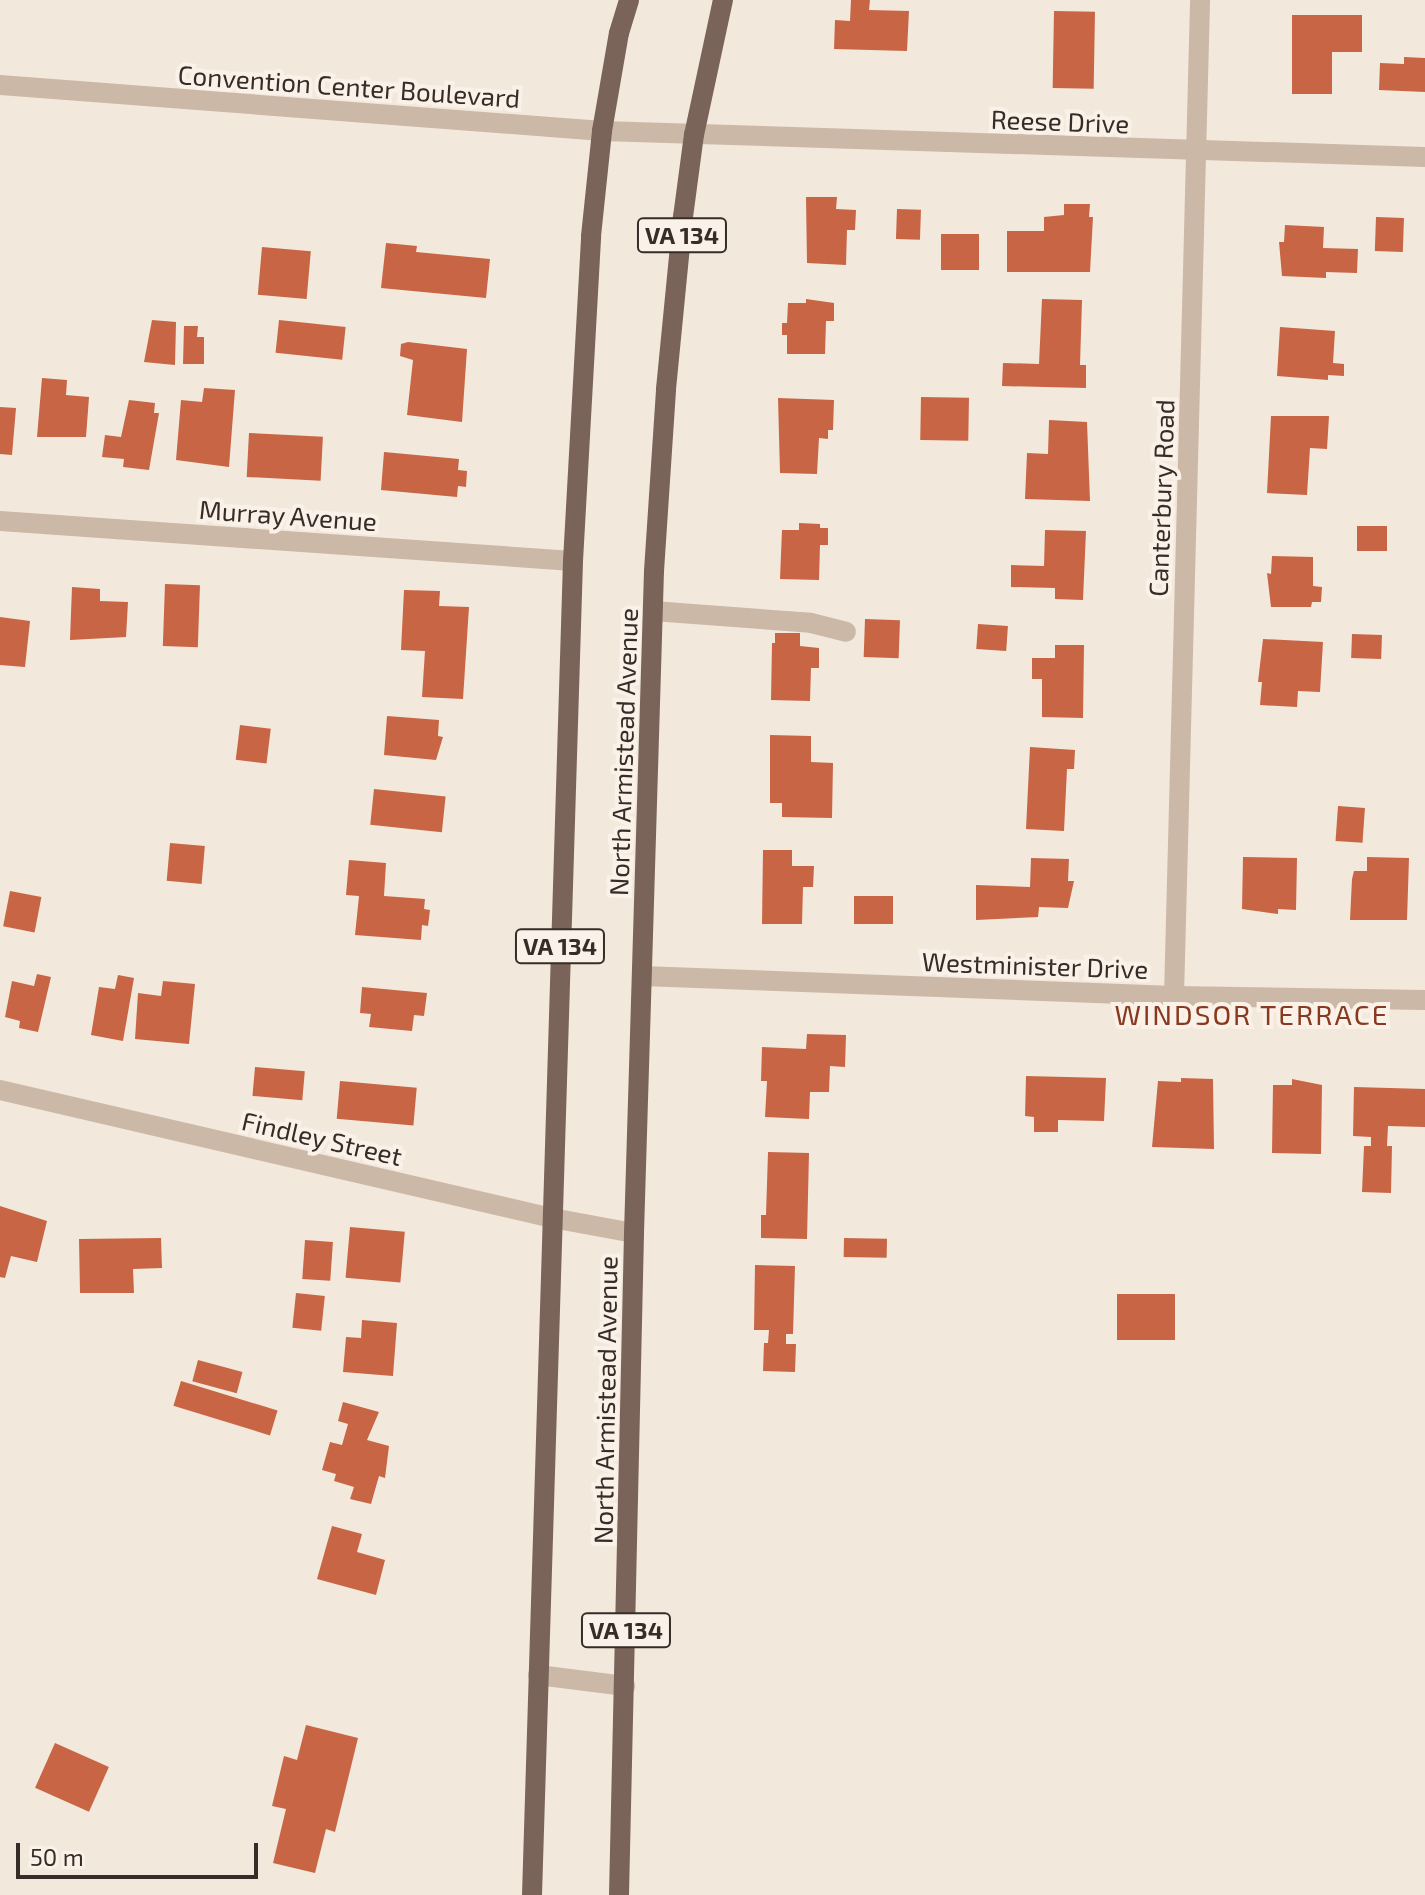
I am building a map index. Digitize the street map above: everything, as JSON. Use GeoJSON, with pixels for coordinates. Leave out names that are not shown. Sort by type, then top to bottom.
{"type":"FeatureCollection","features":[{"type":"Feature","properties":{"kind":"main road","name":"VA 134"},"geometry":{"type":"LineString","coordinates":[[532,1895],[573,561],[591,236],[602,131],[629,0]]}},
{"type":"Feature","properties":{"kind":"main road","name":"North Armistead Avenue"},"geometry":{"type":"LineString","coordinates":[[619,1895],[634,1233],[653,611],[666,389],[694,135],[723,0]]}},
{"type":"Feature","properties":{"kind":"street","name":"Canterbury Road"},"geometry":{"type":"LineString","coordinates":[[1174,996],[1200,0]]}},
{"type":"Feature","properties":{"kind":"street","name":"Convention Center Boulevard"},"geometry":{"type":"LineString","coordinates":[[0,85],[602,131],[694,135]]}},
{"type":"Feature","properties":{"kind":"street","name":"Reese Drive"},"geometry":{"type":"LineString","coordinates":[[694,135],[1425,157]]}},
{"type":"Feature","properties":{"kind":"street","name":"Murray Avenue"},"geometry":{"type":"LineString","coordinates":[[0,521],[573,561]]}},
{"type":"Feature","properties":{"kind":"street"},"geometry":{"type":"LineString","coordinates":[[653,611],[811,623],[846,632]]}},
{"type":"Feature","properties":{"kind":"street","name":"Westminister Drive"},"geometry":{"type":"LineString","coordinates":[[642,976],[1174,996],[1425,1000]]}},
{"type":"Feature","properties":{"kind":"street","name":"Findley Street"},"geometry":{"type":"LineString","coordinates":[[0,1090],[552,1218],[634,1233]]}},
{"type":"Feature","properties":{"kind":"street"},"geometry":{"type":"LineString","coordinates":[[538,1675],[625,1686]]}},
{"type":"Feature","properties":{"kind":"building"},"geometry":{"type":"Polygon","coordinates":[[[851,0],[870,0],[869,10],[909,11],[907,51],[834,49],[835,20],[850,21],[851,0]]]}},
{"type":"Feature","properties":{"kind":"building"},"geometry":{"type":"Polygon","coordinates":[[[1054,11],[1095,12],[1094,89],[1053,88],[1054,11]]]}},
{"type":"Feature","properties":{"kind":"building"},"geometry":{"type":"Polygon","coordinates":[[[1292,15],[1362,15],[1362,52],[1332,52],[1332,94],[1292,94],[1292,15]]]}},
{"type":"Feature","properties":{"kind":"building"},"geometry":{"type":"Polygon","coordinates":[[[1404,57],[1425,58],[1425,92],[1379,90],[1380,63],[1404,64],[1404,57]]]}},
{"type":"Feature","properties":{"kind":"building"},"geometry":{"type":"Polygon","coordinates":[[[806,197],[837,197],[836,209],[856,210],[855,230],[847,230],[846,265],[807,263],[806,197]]]}},
{"type":"Feature","properties":{"kind":"building"},"geometry":{"type":"Polygon","coordinates":[[[1064,204],[1090,204],[1089,217],[1093,217],[1090,272],[1007,272],[1007,231],[1044,231],[1044,217],[1064,215],[1064,204]]]}},
{"type":"Feature","properties":{"kind":"building"},"geometry":{"type":"Polygon","coordinates":[[[897,209],[921,210],[920,240],[896,239],[897,209]]]}},
{"type":"Feature","properties":{"kind":"building"},"geometry":{"type":"Polygon","coordinates":[[[1376,217],[1404,218],[1403,252],[1375,251],[1376,217]]]}},
{"type":"Feature","properties":{"kind":"building"},"geometry":{"type":"Polygon","coordinates":[[[1285,225],[1324,227],[1323,248],[1358,249],[1357,273],[1326,272],[1326,278],[1282,276],[1279,242],[1284,242],[1285,225]]]}},
{"type":"Feature","properties":{"kind":"building"},"geometry":{"type":"Polygon","coordinates":[[[941,234],[979,234],[979,270],[941,270],[941,234]]]}},
{"type":"Feature","properties":{"kind":"building"},"geometry":{"type":"Polygon","coordinates":[[[386,243],[417,246],[416,252],[490,259],[486,298],[381,288],[386,243]]]}},
{"type":"Feature","properties":{"kind":"building"},"geometry":{"type":"Polygon","coordinates":[[[262,247],[311,251],[307,299],[258,295],[262,247]]]}},
{"type":"Feature","properties":{"kind":"building"},"geometry":{"type":"Polygon","coordinates":[[[806,299],[834,303],[834,321],[826,321],[825,354],[787,354],[787,335],[782,335],[782,323],[787,323],[788,303],[806,303],[806,299]]]}},
{"type":"Feature","properties":{"kind":"building"},"geometry":{"type":"Polygon","coordinates":[[[1042,299],[1082,300],[1080,365],[1086,365],[1086,388],[1002,386],[1003,363],[1039,364],[1042,299]]]}},
{"type":"Feature","properties":{"kind":"building"},"geometry":{"type":"Polygon","coordinates":[[[152,320],[176,322],[175,365],[144,362],[152,320]]]}},
{"type":"Feature","properties":{"kind":"building"},"geometry":{"type":"Polygon","coordinates":[[[279,320],[346,327],[342,360],[276,353],[279,320]]]}},
{"type":"Feature","properties":{"kind":"building"},"geometry":{"type":"Polygon","coordinates":[[[184,326],[198,326],[197,337],[204,337],[204,364],[183,364],[184,326]]]}},
{"type":"Feature","properties":{"kind":"building"},"geometry":{"type":"Polygon","coordinates":[[[1280,327],[1335,331],[1333,363],[1344,364],[1344,376],[1328,375],[1328,380],[1277,376],[1280,327]]]}},
{"type":"Feature","properties":{"kind":"building"},"geometry":{"type":"Polygon","coordinates":[[[408,342],[467,349],[462,422],[407,415],[413,360],[400,356],[401,344],[408,342]]]}},
{"type":"Feature","properties":{"kind":"building"},"geometry":{"type":"Polygon","coordinates":[[[42,378],[67,380],[66,395],[89,397],[86,437],[37,437],[42,378]]]}},
{"type":"Feature","properties":{"kind":"building"},"geometry":{"type":"Polygon","coordinates":[[[204,388],[235,390],[229,467],[176,460],[181,400],[202,402],[204,388]]]}},
{"type":"Feature","properties":{"kind":"building"},"geometry":{"type":"Polygon","coordinates":[[[921,397],[969,398],[968,441],[920,440],[921,397]]]}},
{"type":"Feature","properties":{"kind":"building"},"geometry":{"type":"Polygon","coordinates":[[[778,398],[834,400],[833,430],[828,430],[828,439],[819,438],[817,474],[780,473],[778,398]]]}},
{"type":"Feature","properties":{"kind":"building"},"geometry":{"type":"Polygon","coordinates":[[[129,400],[155,403],[154,413],[159,413],[149,470],[123,467],[124,459],[102,457],[105,435],[121,437],[129,400]]]}},
{"type":"Feature","properties":{"kind":"building"},"geometry":{"type":"Polygon","coordinates":[[[0,407],[16,408],[12,455],[0,454],[0,407]]]}},
{"type":"Feature","properties":{"kind":"building"},"geometry":{"type":"Polygon","coordinates":[[[1271,416],[1329,416],[1327,449],[1310,448],[1307,495],[1267,493],[1271,416]]]}},
{"type":"Feature","properties":{"kind":"building"},"geometry":{"type":"Polygon","coordinates":[[[1049,420],[1087,422],[1090,501],[1025,499],[1027,453],[1048,454],[1049,420]]]}},
{"type":"Feature","properties":{"kind":"building"},"geometry":{"type":"Polygon","coordinates":[[[249,433],[323,437],[321,481],[247,477],[249,433]]]}},
{"type":"Feature","properties":{"kind":"building"},"geometry":{"type":"Polygon","coordinates":[[[384,452],[459,459],[458,470],[467,471],[466,487],[458,486],[457,497],[381,490],[384,452]]]}},
{"type":"Feature","properties":{"kind":"building"},"geometry":{"type":"Polygon","coordinates":[[[799,523],[820,524],[820,528],[828,528],[828,545],[820,545],[819,580],[780,579],[782,530],[799,530],[799,523]]]}},
{"type":"Feature","properties":{"kind":"building"},"geometry":{"type":"Polygon","coordinates":[[[1357,526],[1387,526],[1387,551],[1357,551],[1357,526]]]}},
{"type":"Feature","properties":{"kind":"building"},"geometry":{"type":"Polygon","coordinates":[[[1045,530],[1086,531],[1083,600],[1055,599],[1055,588],[1011,587],[1011,565],[1044,566],[1045,530]]]}},
{"type":"Feature","properties":{"kind":"building"},"geometry":{"type":"Polygon","coordinates":[[[1272,556],[1313,557],[1313,586],[1322,587],[1321,602],[1312,602],[1311,607],[1271,607],[1267,573],[1271,574],[1272,556]]]}},
{"type":"Feature","properties":{"kind":"building"},"geometry":{"type":"Polygon","coordinates":[[[165,584],[200,585],[198,647],[163,646],[165,584]]]}},
{"type":"Feature","properties":{"kind":"building"},"geometry":{"type":"Polygon","coordinates":[[[72,587],[100,589],[100,601],[128,602],[126,637],[70,640],[72,587]]]}},
{"type":"Feature","properties":{"kind":"building"},"geometry":{"type":"Polygon","coordinates":[[[404,590],[440,591],[439,606],[469,607],[463,699],[422,697],[425,651],[401,650],[404,590]]]}},
{"type":"Feature","properties":{"kind":"building"},"geometry":{"type":"Polygon","coordinates":[[[0,617],[30,621],[25,667],[0,665],[0,617]]]}},
{"type":"Feature","properties":{"kind":"building"},"geometry":{"type":"Polygon","coordinates":[[[865,619],[900,620],[899,658],[864,657],[865,619]]]}},
{"type":"Feature","properties":{"kind":"building"},"geometry":{"type":"Polygon","coordinates":[[[978,624],[1008,626],[1006,651],[976,649],[978,624]]]}},
{"type":"Feature","properties":{"kind":"building"},"geometry":{"type":"Polygon","coordinates":[[[775,633],[800,633],[800,646],[819,648],[819,668],[811,668],[810,701],[771,700],[775,633]]]}},
{"type":"Feature","properties":{"kind":"building"},"geometry":{"type":"Polygon","coordinates":[[[1352,634],[1382,635],[1381,659],[1351,658],[1352,634]]]}},
{"type":"Feature","properties":{"kind":"building"},"geometry":{"type":"Polygon","coordinates":[[[1263,639],[1323,642],[1320,692],[1298,691],[1297,707],[1260,705],[1262,682],[1258,682],[1263,639]]]}},
{"type":"Feature","properties":{"kind":"building"},"geometry":{"type":"Polygon","coordinates":[[[1055,645],[1084,645],[1083,718],[1042,717],[1042,679],[1032,679],[1032,658],[1055,658],[1055,645]]]}},
{"type":"Feature","properties":{"kind":"building"},"geometry":{"type":"Polygon","coordinates":[[[387,716],[439,720],[438,736],[443,737],[436,760],[384,755],[387,716]]]}},
{"type":"Feature","properties":{"kind":"building"},"geometry":{"type":"Polygon","coordinates":[[[240,725],[271,729],[267,764],[236,760],[240,725]]]}},
{"type":"Feature","properties":{"kind":"building"},"geometry":{"type":"Polygon","coordinates":[[[770,735],[811,736],[811,762],[833,763],[832,818],[782,817],[782,803],[770,803],[770,735]]]}},
{"type":"Feature","properties":{"kind":"building"},"geometry":{"type":"Polygon","coordinates":[[[1030,747],[1075,750],[1074,769],[1067,769],[1064,831],[1026,829],[1030,747]]]}},
{"type":"Feature","properties":{"kind":"building"},"geometry":{"type":"Polygon","coordinates":[[[374,789],[446,797],[442,832],[370,825],[374,789]]]}},
{"type":"Feature","properties":{"kind":"building"},"geometry":{"type":"Polygon","coordinates":[[[1338,806],[1365,808],[1362,843],[1336,841],[1338,806]]]}},
{"type":"Feature","properties":{"kind":"building"},"geometry":{"type":"Polygon","coordinates":[[[170,843],[205,846],[202,884],[167,881],[170,843]]]}},
{"type":"Feature","properties":{"kind":"building"},"geometry":{"type":"Polygon","coordinates":[[[763,850],[792,850],[792,866],[814,866],[813,887],[803,887],[802,924],[762,924],[763,850]]]}},
{"type":"Feature","properties":{"kind":"building"},"geometry":{"type":"Polygon","coordinates":[[[1243,857],[1297,858],[1296,910],[1278,909],[1278,914],[1242,909],[1243,857]]]}},
{"type":"Feature","properties":{"kind":"building"},"geometry":{"type":"Polygon","coordinates":[[[1367,857],[1409,858],[1407,920],[1350,920],[1354,871],[1367,871],[1367,857]]]}},
{"type":"Feature","properties":{"kind":"building"},"geometry":{"type":"Polygon","coordinates":[[[1031,858],[1069,859],[1068,881],[1074,881],[1068,908],[1039,907],[1038,917],[976,920],[976,885],[1030,887],[1031,858]]]}},
{"type":"Feature","properties":{"kind":"building"},"geometry":{"type":"Polygon","coordinates":[[[349,860],[386,863],[384,896],[425,899],[424,909],[430,910],[428,926],[422,925],[421,940],[355,935],[359,896],[346,895],[349,860]]]}},
{"type":"Feature","properties":{"kind":"building"},"geometry":{"type":"Polygon","coordinates":[[[10,891],[41,897],[35,932],[3,926],[10,891]]]}},
{"type":"Feature","properties":{"kind":"building"},"geometry":{"type":"Polygon","coordinates":[[[854,896],[893,896],[893,924],[854,924],[854,896]]]}},
{"type":"Feature","properties":{"kind":"building"},"geometry":{"type":"Polygon","coordinates":[[[37,974],[51,977],[38,1032],[19,1028],[20,1021],[5,1017],[12,981],[34,986],[37,974]]]}},
{"type":"Feature","properties":{"kind":"building"},"geometry":{"type":"Polygon","coordinates":[[[118,975],[134,978],[123,1041],[91,1035],[99,987],[115,989],[118,975]]]}},
{"type":"Feature","properties":{"kind":"building"},"geometry":{"type":"Polygon","coordinates":[[[163,981],[195,984],[189,1044],[135,1039],[138,993],[161,996],[163,981]]]}},
{"type":"Feature","properties":{"kind":"building"},"geometry":{"type":"Polygon","coordinates":[[[362,987],[427,993],[424,1016],[414,1015],[412,1031],[369,1027],[371,1014],[360,1013],[362,987]]]}},
{"type":"Feature","properties":{"kind":"building"},"geometry":{"type":"Polygon","coordinates":[[[807,1034],[846,1035],[845,1067],[830,1066],[829,1092],[810,1092],[809,1119],[765,1117],[767,1081],[761,1081],[762,1047],[806,1049],[807,1034]]]}},
{"type":"Feature","properties":{"kind":"building"},"geometry":{"type":"Polygon","coordinates":[[[255,1067],[305,1071],[302,1100],[252,1096],[255,1067]]]}},
{"type":"Feature","properties":{"kind":"building"},"geometry":{"type":"Polygon","coordinates":[[[1026,1076],[1106,1078],[1104,1121],[1058,1120],[1058,1132],[1034,1132],[1034,1117],[1025,1116],[1026,1076]]]}},
{"type":"Feature","properties":{"kind":"building"},"geometry":{"type":"Polygon","coordinates":[[[1181,1078],[1213,1079],[1214,1149],[1152,1147],[1158,1081],[1181,1082],[1181,1078]]]}},
{"type":"Feature","properties":{"kind":"building"},"geometry":{"type":"Polygon","coordinates":[[[1292,1079],[1322,1085],[1321,1154],[1272,1153],[1273,1085],[1292,1085],[1292,1079]]]}},
{"type":"Feature","properties":{"kind":"building"},"geometry":{"type":"Polygon","coordinates":[[[340,1081],[417,1088],[413,1126],[337,1119],[340,1081]]]}},
{"type":"Feature","properties":{"kind":"building"},"geometry":{"type":"Polygon","coordinates":[[[1354,1087],[1425,1089],[1425,1127],[1388,1126],[1387,1146],[1392,1146],[1391,1193],[1362,1192],[1364,1146],[1371,1146],[1371,1137],[1353,1136],[1354,1087]]]}},
{"type":"Feature","properties":{"kind":"building"},"geometry":{"type":"Polygon","coordinates":[[[768,1152],[809,1153],[807,1239],[761,1238],[761,1215],[766,1215],[768,1152]]]}},
{"type":"Feature","properties":{"kind":"building"},"geometry":{"type":"Polygon","coordinates":[[[0,1206],[47,1221],[37,1262],[11,1256],[5,1278],[0,1277],[0,1206]]]}},
{"type":"Feature","properties":{"kind":"building"},"geometry":{"type":"Polygon","coordinates":[[[350,1227],[405,1232],[400,1283],[346,1278],[350,1227]]]}},
{"type":"Feature","properties":{"kind":"building"},"geometry":{"type":"Polygon","coordinates":[[[161,1238],[162,1268],[133,1269],[134,1293],[80,1293],[79,1239],[161,1238]]]}},
{"type":"Feature","properties":{"kind":"building"},"geometry":{"type":"Polygon","coordinates":[[[844,1238],[887,1239],[887,1258],[844,1257],[844,1238]]]}},
{"type":"Feature","properties":{"kind":"building"},"geometry":{"type":"Polygon","coordinates":[[[305,1240],[333,1242],[330,1281],[302,1279],[305,1240]]]}},
{"type":"Feature","properties":{"kind":"building"},"geometry":{"type":"Polygon","coordinates":[[[755,1265],[795,1266],[793,1334],[786,1334],[786,1344],[796,1344],[795,1372],[763,1371],[764,1343],[768,1343],[769,1330],[754,1330],[755,1265]]]}},
{"type":"Feature","properties":{"kind":"building"},"geometry":{"type":"Polygon","coordinates":[[[296,1293],[325,1296],[321,1331],[292,1328],[296,1293]]]}},
{"type":"Feature","properties":{"kind":"building"},"geometry":{"type":"Polygon","coordinates":[[[1117,1294],[1175,1294],[1175,1340],[1117,1340],[1117,1294]]]}},
{"type":"Feature","properties":{"kind":"building"},"geometry":{"type":"Polygon","coordinates":[[[362,1320],[397,1323],[393,1376],[343,1372],[346,1337],[361,1338],[362,1320]]]}},
{"type":"Feature","properties":{"kind":"building"},"geometry":{"type":"Polygon","coordinates":[[[198,1360],[242,1372],[237,1393],[192,1381],[198,1360]]]}},
{"type":"Feature","properties":{"kind":"building"},"geometry":{"type":"Polygon","coordinates":[[[181,1381],[278,1411],[270,1435],[173,1406],[181,1381]]]}},
{"type":"Feature","properties":{"kind":"building"},"geometry":{"type":"Polygon","coordinates":[[[343,1402],[379,1412],[367,1440],[389,1446],[385,1478],[379,1476],[371,1504],[350,1499],[354,1487],[334,1481],[336,1474],[322,1470],[330,1442],[342,1445],[348,1424],[338,1421],[343,1402]]]}},
{"type":"Feature","properties":{"kind":"building"},"geometry":{"type":"Polygon","coordinates":[[[332,1526],[362,1534],[357,1552],[385,1560],[376,1595],[317,1579],[332,1526]]]}},
{"type":"Feature","properties":{"kind":"building"},"geometry":{"type":"Polygon","coordinates":[[[306,1725],[358,1738],[335,1832],[326,1829],[315,1873],[273,1863],[286,1809],[272,1806],[284,1756],[297,1760],[306,1725]]]}},
{"type":"Feature","properties":{"kind":"building"},"geometry":{"type":"Polygon","coordinates":[[[55,1743],[109,1767],[89,1812],[35,1788],[55,1743]]]}},
{"type":"Feature","properties":{"kind":"district","name":"WINDSOR TERRACE"},"geometry":{"type":"Point","coordinates":[1252,1014]}}]}
